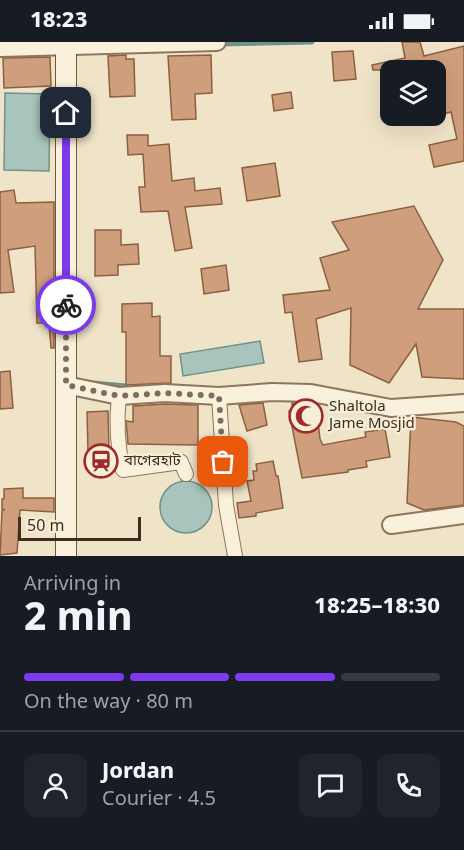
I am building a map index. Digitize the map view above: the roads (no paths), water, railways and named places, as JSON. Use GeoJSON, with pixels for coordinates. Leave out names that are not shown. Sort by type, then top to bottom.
{"type":"FeatureCollection","features":[{"type":"Feature","properties":{"kind":"main road"},"geometry":{"type":"LineString","coordinates":[[66,43],[66,556]]}},
{"type":"Feature","properties":{"kind":"street"},"geometry":{"type":"LineString","coordinates":[[0,48],[66,43],[217,42]]}},
{"type":"Feature","properties":{"kind":"street"},"geometry":{"type":"LineString","coordinates":[[66,385],[119,396],[165,393],[219,396],[272,392],[311,393],[391,408],[464,403]]}},
{"type":"Feature","properties":{"kind":"street"},"geometry":{"type":"LineString","coordinates":[[119,396],[116,422],[123,470],[181,462],[186,474]]}},
{"type":"Feature","properties":{"kind":"street"},"geometry":{"type":"LineString","coordinates":[[219,396],[226,505],[235,556]]}},
{"type":"Feature","properties":{"kind":"street"},"geometry":{"type":"LineString","coordinates":[[392,525],[464,515]]}},
{"type":"Feature","properties":{"kind":"water"},"geometry":{"type":"Polygon","coordinates":[[[5,93],[50,94],[49,171],[4,170],[5,93]]]}},
{"type":"Feature","properties":{"kind":"water"},"geometry":{"type":"Polygon","coordinates":[[[260,341],[264,363],[183,376],[180,354],[260,341]]]}},
{"type":"Feature","properties":{"kind":"water"},"geometry":{"type":"Polygon","coordinates":[[[181,481],[191,481],[205,488],[212,507],[205,526],[191,533],[181,533],[171,529],[164,522],[160,512],[160,502],[164,492],[171,485],[181,481]]]}},
{"type":"Feature","properties":{"kind":"waterway"},"geometry":{"type":"LineString","coordinates":[[220,44],[312,42]]}},
{"type":"Feature","properties":{"kind":"waterway"},"geometry":{"type":"LineString","coordinates":[[93,383],[126,386],[127,390]]}},
{"type":"Feature","properties":{"kind":"place","name":"Shaltola Jame Mosjid"},"geometry":{"type":"Point","coordinates":[306,416]}},
{"type":"Feature","properties":{"kind":"place","name":"বাগেরহাট"},"geometry":{"type":"Point","coordinates":[101,461]}}]}
